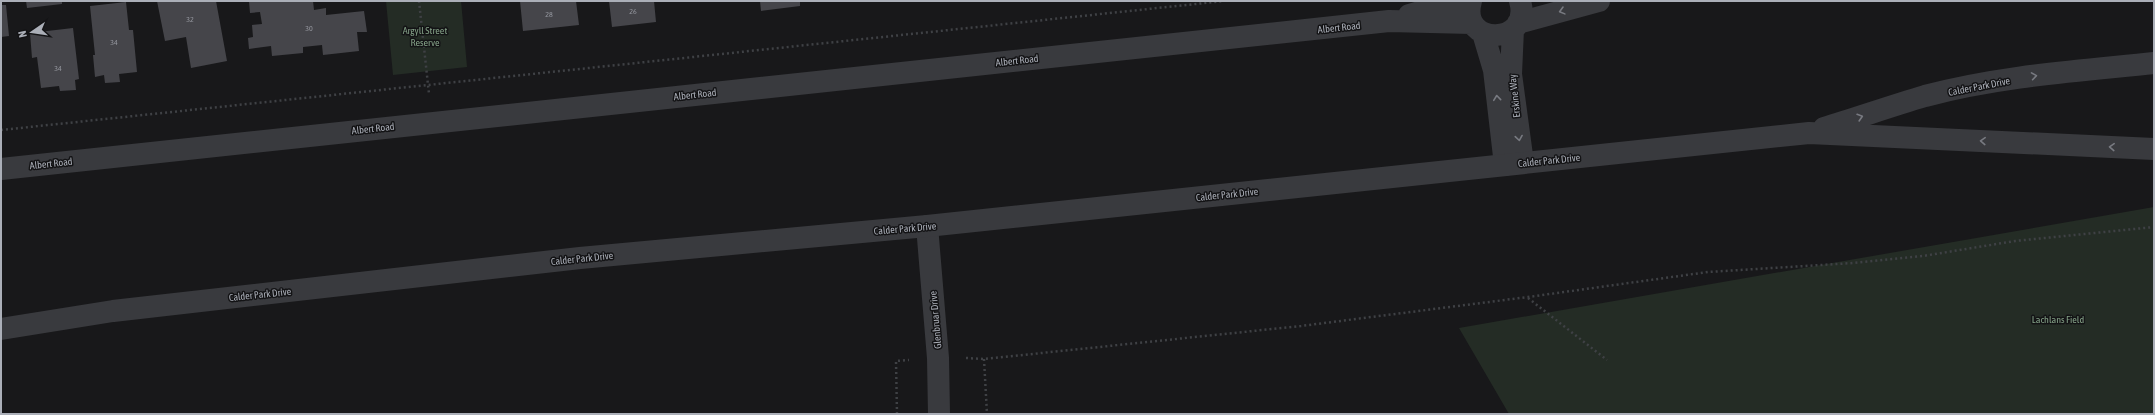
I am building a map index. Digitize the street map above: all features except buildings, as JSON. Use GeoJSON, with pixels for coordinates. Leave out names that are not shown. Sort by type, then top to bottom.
{"type":"FeatureCollection","features":[{"type":"Feature","properties":{"kind":"street","name":"Albert Road"},"geometry":{"type":"LineString","coordinates":[[1389,22],[1458,1]]}},
{"type":"Feature","properties":{"kind":"street","name":"Erskine Way"},"geometry":{"type":"LineString","coordinates":[[1471,1],[1469,14],[1478,28],[1494,70],[1514,164]]}},
{"type":"Feature","properties":{"kind":"street","name":"Erskine Way"},"geometry":{"type":"LineString","coordinates":[[1514,164],[1510,74],[1515,26],[1521,16],[1520,1]]}},
{"type":"Feature","properties":{"kind":"street"},"geometry":{"type":"LineString","coordinates":[[1515,26],[1599,1]]}},
{"type":"Feature","properties":{"kind":"street","name":"Albert Road"},"geometry":{"type":"LineString","coordinates":[[1,169],[431,122],[1389,22],[1478,28],[1490,36],[1498,36],[1515,26]]}},
{"type":"Feature","properties":{"kind":"street","name":"Calder Park Drive"},"geometry":{"type":"LineString","coordinates":[[1809,133],[1926,96],[2045,74],[2154,63]]}},
{"type":"Feature","properties":{"kind":"street","name":"Calder Park Drive"},"geometry":{"type":"LineString","coordinates":[[1,329],[113,311],[580,258],[927,226],[1809,133],[2154,149]]}},
{"type":"Feature","properties":{"kind":"street","name":"Glenbruar Drive"},"geometry":{"type":"LineString","coordinates":[[927,226],[938,358],[939,414]]}},
{"type":"Feature","properties":{"kind":"path"},"geometry":{"type":"LineString","coordinates":[[419,1],[431,122]]}},
{"type":"Feature","properties":{"kind":"path"},"geometry":{"type":"LineString","coordinates":[[1,130],[1224,1]]}},
{"type":"Feature","properties":{"kind":"path"},"geometry":{"type":"LineString","coordinates":[[897,414],[896,361],[938,358],[984,359],[1301,326],[1708,272],[1876,261],[1923,256],[2015,242],[2154,227]]}},
{"type":"Feature","properties":{"kind":"path"},"geometry":{"type":"LineString","coordinates":[[1528,297],[1607,360]]}},
{"type":"Feature","properties":{"kind":"path"},"geometry":{"type":"LineString","coordinates":[[984,359],[988,414]]}},
{"type":"Feature","properties":{"kind":"green space","name":"Argyll Street Reserve"},"geometry":{"type":"Polygon","coordinates":[[[386,1],[461,1],[467,67],[393,75],[386,1]]]}},
{"type":"Feature","properties":{"kind":"green space","name":"Lachlans Field"},"geometry":{"type":"Polygon","coordinates":[[[2154,207],[2154,414],[1509,414],[1459,328],[2154,207]]]}}]}
